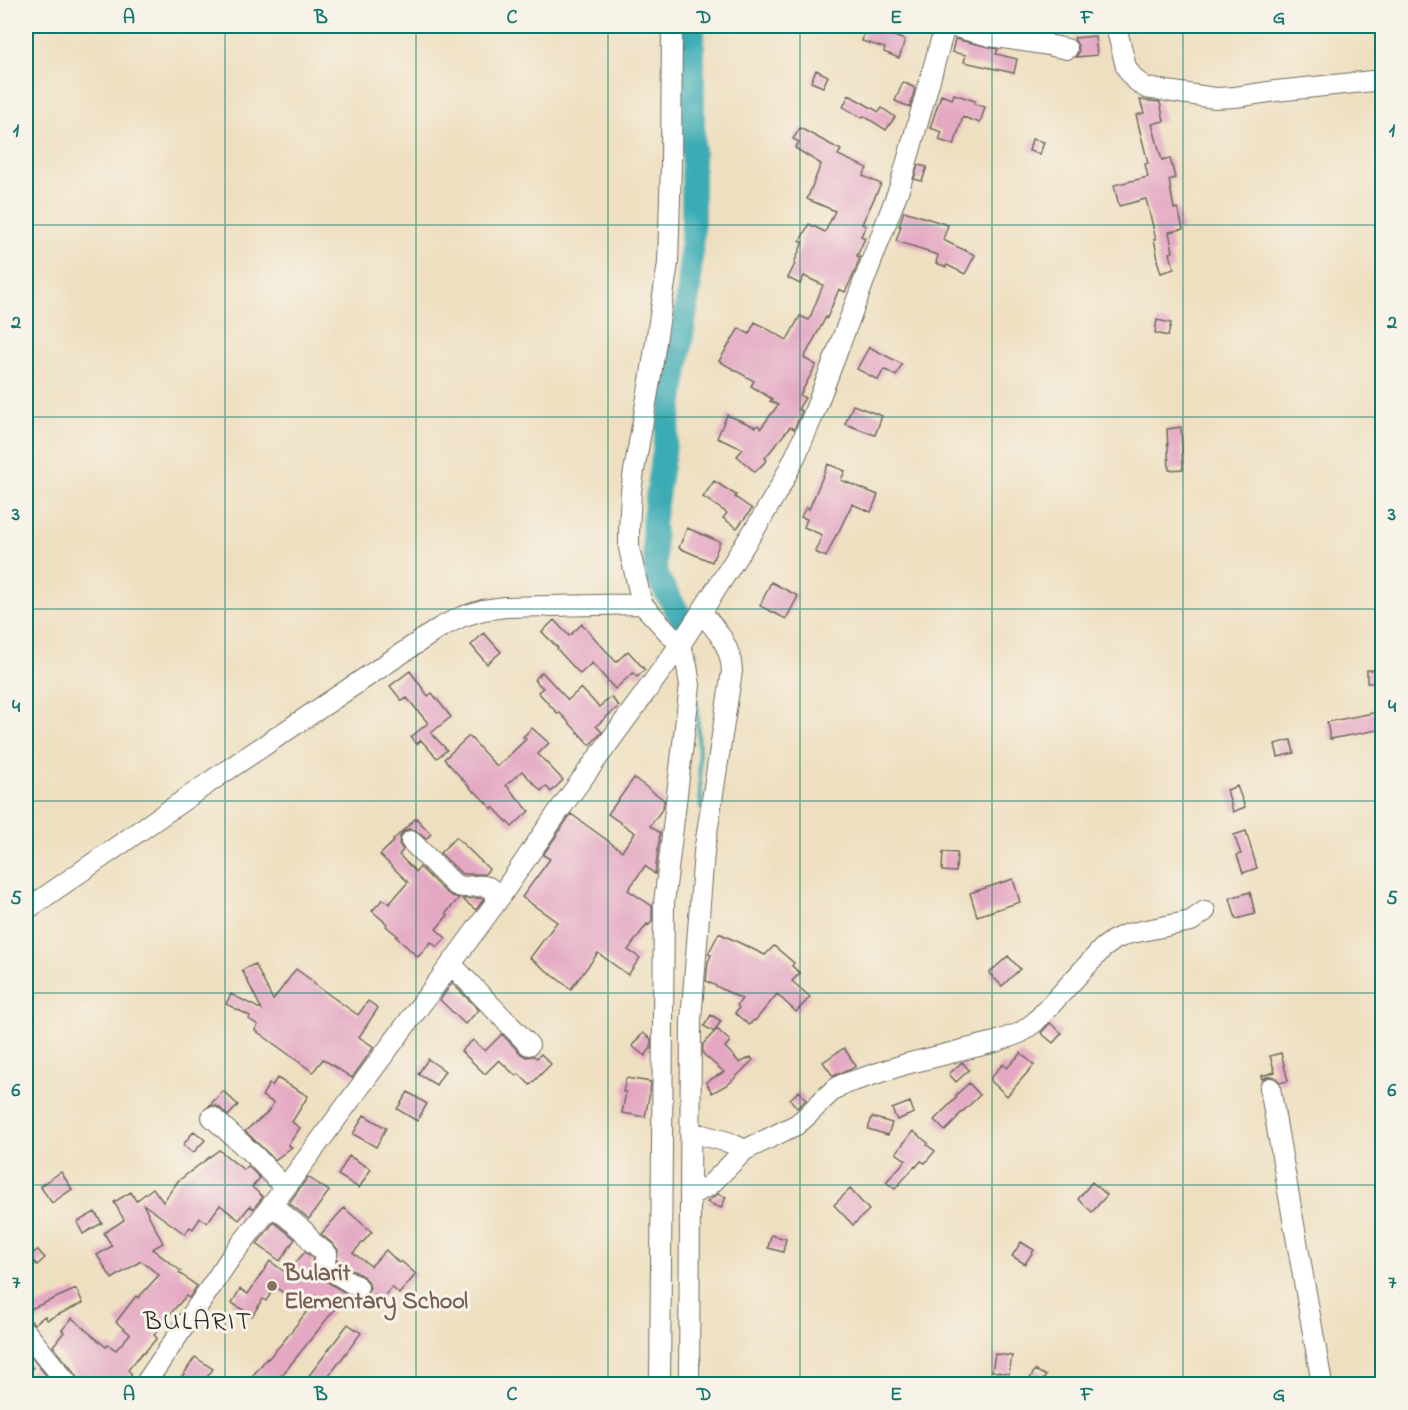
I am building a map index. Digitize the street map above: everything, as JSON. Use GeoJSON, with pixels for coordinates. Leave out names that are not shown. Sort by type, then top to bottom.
{"type":"FeatureCollection","features":[{"type":"Feature","properties":{"kind":"street"},"geometry":{"type":"LineString","coordinates":[[660,1384],[664,912],[690,685],[680,645],[642,604],[629,548],[629,512],[668,263],[672,26]]}},
{"type":"Feature","properties":{"kind":"street"},"geometry":{"type":"LineString","coordinates":[[145,1384],[231,1257],[452,964],[558,812],[680,645],[760,521],[796,455],[900,186],[945,26]]}},
{"type":"Feature","properties":{"kind":"street"},"geometry":{"type":"LineString","coordinates":[[952,26],[990,36],[1042,35],[1067,49]]}},
{"type":"Feature","properties":{"kind":"street"},"geometry":{"type":"LineString","coordinates":[[1116,26],[1126,66],[1134,80],[1146,88],[1215,98],[1383,80]]}},
{"type":"Feature","properties":{"kind":"street"},"geometry":{"type":"LineString","coordinates":[[26,910],[217,777],[424,638],[461,617],[483,610],[505,607],[642,604]]}},
{"type":"Feature","properties":{"kind":"street"},"geometry":{"type":"LineString","coordinates":[[689,1384],[691,1021],[704,852],[732,671],[732,661],[724,641],[701,612]]}},
{"type":"Feature","properties":{"kind":"street"},"geometry":{"type":"LineString","coordinates":[[411,841],[453,884],[458,887],[484,886],[500,897]]}},
{"type":"Feature","properties":{"kind":"street"},"geometry":{"type":"LineString","coordinates":[[690,1195],[709,1186],[745,1150],[796,1125],[841,1085],[906,1064],[996,1042],[1020,1033],[1035,1022],[1103,948],[1114,940],[1127,934],[1191,921],[1205,911]]}},
{"type":"Feature","properties":{"kind":"street"},"geometry":{"type":"LineString","coordinates":[[452,964],[529,1045]]}},
{"type":"Feature","properties":{"kind":"street"},"geometry":{"type":"LineString","coordinates":[[1270,1088],[1322,1384]]}},
{"type":"Feature","properties":{"kind":"street"},"geometry":{"type":"LineString","coordinates":[[212,1117],[256,1157],[285,1188]]}},
{"type":"Feature","properties":{"kind":"street"},"geometry":{"type":"LineString","coordinates":[[691,1132],[728,1142],[745,1150]]}},
{"type":"Feature","properties":{"kind":"street"},"geometry":{"type":"LineString","coordinates":[[272,1205],[304,1231],[312,1242],[327,1254],[323,1264],[325,1267],[358,1287]]}},
{"type":"Feature","properties":{"kind":"street"},"geometry":{"type":"LineString","coordinates":[[26,1332],[68,1384]]}},
{"type":"Feature","properties":{"kind":"building"},"geometry":{"type":"Polygon","coordinates":[[[866,26],[905,40],[899,58],[884,52],[885,48],[862,41],[866,26]]]}},
{"type":"Feature","properties":{"kind":"building"},"geometry":{"type":"Polygon","coordinates":[[[1095,36],[1097,55],[1076,57],[1079,52],[1074,38],[1095,36]]]}},
{"type":"Feature","properties":{"kind":"building"},"geometry":{"type":"Polygon","coordinates":[[[955,39],[998,49],[996,54],[1017,59],[1014,73],[964,62],[966,55],[952,52],[955,39]]]}},
{"type":"Feature","properties":{"kind":"building"},"geometry":{"type":"Polygon","coordinates":[[[816,70],[828,76],[823,87],[811,82],[816,70]]]}},
{"type":"Feature","properties":{"kind":"building"},"geometry":{"type":"Polygon","coordinates":[[[903,82],[915,88],[910,107],[895,101],[903,82]]]}},
{"type":"Feature","properties":{"kind":"building"},"geometry":{"type":"Polygon","coordinates":[[[954,94],[985,107],[980,123],[963,117],[954,145],[939,140],[942,132],[930,128],[941,95],[952,99],[954,94]]]}},
{"type":"Feature","properties":{"kind":"building"},"geometry":{"type":"Polygon","coordinates":[[[849,95],[879,112],[882,108],[895,117],[886,130],[864,116],[862,118],[843,107],[849,95]]]}},
{"type":"Feature","properties":{"kind":"building"},"geometry":{"type":"Polygon","coordinates":[[[1140,100],[1160,102],[1164,121],[1152,124],[1162,160],[1170,158],[1175,178],[1169,180],[1174,209],[1178,208],[1183,229],[1169,232],[1173,252],[1170,253],[1174,269],[1161,273],[1157,260],[1154,239],[1156,239],[1146,199],[1119,206],[1114,185],[1148,177],[1145,164],[1148,163],[1136,115],[1144,113],[1140,100]]]}},
{"type":"Feature","properties":{"kind":"building"},"geometry":{"type":"Polygon","coordinates":[[[800,128],[841,150],[838,155],[867,168],[863,176],[881,184],[862,224],[866,226],[861,236],[865,238],[857,256],[860,257],[853,276],[845,292],[839,289],[827,318],[804,358],[816,365],[800,395],[805,398],[798,409],[802,411],[794,429],[790,427],[765,458],[767,460],[755,472],[737,456],[743,449],[717,438],[727,415],[761,428],[778,405],[751,386],[754,381],[719,361],[739,328],[749,334],[755,322],[787,340],[800,316],[809,320],[823,285],[804,276],[800,284],[788,278],[803,242],[800,241],[809,224],[825,232],[835,211],[807,199],[821,164],[795,148],[799,142],[793,139],[800,128]]]}},
{"type":"Feature","properties":{"kind":"building"},"geometry":{"type":"Polygon","coordinates":[[[1032,139],[1044,142],[1040,154],[1029,151],[1032,139]]]}},
{"type":"Feature","properties":{"kind":"building"},"geometry":{"type":"Polygon","coordinates":[[[918,165],[927,167],[922,181],[914,179],[918,165]]]}},
{"type":"Feature","properties":{"kind":"building"},"geometry":{"type":"Polygon","coordinates":[[[904,211],[948,225],[943,240],[975,255],[965,274],[947,265],[946,267],[936,263],[938,255],[896,241],[904,211]]]}},
{"type":"Feature","properties":{"kind":"building"},"geometry":{"type":"Polygon","coordinates":[[[1157,320],[1171,323],[1168,336],[1155,333],[1157,320]]]}},
{"type":"Feature","properties":{"kind":"building"},"geometry":{"type":"Polygon","coordinates":[[[869,347],[902,364],[896,376],[884,369],[878,380],[857,369],[869,347]]]}},
{"type":"Feature","properties":{"kind":"building"},"geometry":{"type":"Polygon","coordinates":[[[853,405],[882,416],[875,435],[845,424],[853,405]]]}},
{"type":"Feature","properties":{"kind":"building"},"geometry":{"type":"Polygon","coordinates":[[[1181,427],[1183,469],[1169,470],[1167,429],[1181,427]]]}},
{"type":"Feature","properties":{"kind":"building"},"geometry":{"type":"Polygon","coordinates":[[[828,464],[845,471],[841,480],[878,495],[871,512],[852,504],[826,557],[815,552],[822,535],[804,527],[807,519],[801,517],[806,507],[809,509],[828,464]]]}},
{"type":"Feature","properties":{"kind":"building"},"geometry":{"type":"Polygon","coordinates":[[[714,481],[752,509],[737,528],[723,518],[727,513],[703,497],[714,481]]]}},
{"type":"Feature","properties":{"kind":"building"},"geometry":{"type":"Polygon","coordinates":[[[687,528],[720,542],[712,562],[679,548],[687,528]]]}},
{"type":"Feature","properties":{"kind":"building"},"geometry":{"type":"Polygon","coordinates":[[[771,582],[798,596],[786,619],[760,606],[771,582]]]}},
{"type":"Feature","properties":{"kind":"building"},"geometry":{"type":"Polygon","coordinates":[[[554,620],[569,636],[582,624],[616,662],[628,651],[645,670],[637,677],[633,673],[615,689],[592,663],[580,674],[542,632],[554,620]]]}},
{"type":"Feature","properties":{"kind":"building"},"geometry":{"type":"Polygon","coordinates":[[[484,633],[501,652],[487,664],[471,645],[484,633]]]}},
{"type":"Feature","properties":{"kind":"building"},"geometry":{"type":"Polygon","coordinates":[[[1367,670],[1377,670],[1378,683],[1367,683],[1367,670]]]}},
{"type":"Feature","properties":{"kind":"building"},"geometry":{"type":"Polygon","coordinates":[[[410,671],[428,696],[432,693],[451,717],[431,733],[447,750],[437,758],[421,740],[417,744],[411,737],[428,723],[407,698],[402,701],[390,686],[410,671]]]}},
{"type":"Feature","properties":{"kind":"building"},"geometry":{"type":"Polygon","coordinates":[[[542,672],[568,700],[581,688],[599,707],[611,697],[619,706],[596,726],[602,732],[590,745],[538,692],[543,688],[534,680],[542,672]]]}},
{"type":"Feature","properties":{"kind":"building"},"geometry":{"type":"Polygon","coordinates":[[[1383,711],[1383,729],[1330,739],[1327,722],[1383,711]]]}},
{"type":"Feature","properties":{"kind":"building"},"geometry":{"type":"Polygon","coordinates":[[[532,728],[549,743],[538,754],[563,780],[551,792],[546,786],[541,791],[522,771],[506,785],[529,811],[512,827],[493,807],[492,809],[474,792],[444,759],[469,736],[497,767],[526,739],[523,737],[532,728]]]}},
{"type":"Feature","properties":{"kind":"building"},"geometry":{"type":"Polygon","coordinates":[[[1291,740],[1294,753],[1278,757],[1275,744],[1291,740]]]}},
{"type":"Feature","properties":{"kind":"building"},"geometry":{"type":"Polygon","coordinates":[[[634,778],[664,800],[663,808],[650,826],[660,833],[655,874],[645,866],[628,890],[652,906],[652,921],[649,925],[647,924],[628,950],[640,958],[628,975],[598,953],[571,989],[530,958],[557,922],[522,897],[550,859],[543,855],[571,814],[622,851],[635,833],[608,814],[634,778]]]}},
{"type":"Feature","properties":{"kind":"building"},"geometry":{"type":"Polygon","coordinates":[[[1237,786],[1245,807],[1233,812],[1227,790],[1237,786]]]}},
{"type":"Feature","properties":{"kind":"building"},"geometry":{"type":"Polygon","coordinates":[[[416,818],[431,834],[426,839],[415,830],[408,829],[403,832],[399,844],[403,850],[399,855],[416,872],[420,867],[445,892],[459,898],[436,929],[446,938],[437,947],[431,942],[418,957],[372,911],[383,899],[389,904],[408,882],[380,855],[416,818]]]}},
{"type":"Feature","properties":{"kind":"building"},"geometry":{"type":"Polygon","coordinates":[[[1246,831],[1257,868],[1243,873],[1237,855],[1241,854],[1234,835],[1246,831]]]}},
{"type":"Feature","properties":{"kind":"building"},"geometry":{"type":"Polygon","coordinates":[[[456,837],[489,869],[485,874],[462,874],[440,853],[456,837]]]}},
{"type":"Feature","properties":{"kind":"building"},"geometry":{"type":"Polygon","coordinates":[[[943,852],[957,853],[956,872],[942,871],[943,852]]]}},
{"type":"Feature","properties":{"kind":"building"},"geometry":{"type":"Polygon","coordinates":[[[1013,879],[1020,902],[977,916],[970,893],[1013,879]]]}},
{"type":"Feature","properties":{"kind":"building"},"geometry":{"type":"Polygon","coordinates":[[[1250,892],[1255,914],[1236,919],[1230,898],[1250,892]]]}},
{"type":"Feature","properties":{"kind":"building"},"geometry":{"type":"Polygon","coordinates":[[[462,899],[484,899],[476,910],[462,899]]]}},
{"type":"Feature","properties":{"kind":"building"},"geometry":{"type":"Polygon","coordinates":[[[719,933],[765,955],[774,946],[794,963],[792,966],[800,973],[792,981],[810,997],[796,1012],[777,994],[749,1025],[735,1013],[742,999],[706,981],[711,955],[708,954],[719,933]]]}},
{"type":"Feature","properties":{"kind":"building"},"geometry":{"type":"Polygon","coordinates":[[[1008,956],[1020,969],[1002,986],[989,973],[1008,956]]]}},
{"type":"Feature","properties":{"kind":"building"},"geometry":{"type":"Polygon","coordinates":[[[255,964],[273,1000],[296,969],[358,1015],[368,1001],[378,1008],[359,1037],[374,1047],[352,1078],[323,1059],[313,1072],[255,1030],[258,1025],[249,1019],[250,1016],[226,1004],[231,994],[262,1010],[242,970],[255,964]]]}},
{"type":"Feature","properties":{"kind":"building"},"geometry":{"type":"Polygon","coordinates":[[[452,983],[479,1010],[465,1024],[440,1000],[452,983]]]}},
{"type":"Feature","properties":{"kind":"building"},"geometry":{"type":"Polygon","coordinates":[[[711,1015],[721,1021],[714,1032],[704,1026],[711,1015]]]}},
{"type":"Feature","properties":{"kind":"building"},"geometry":{"type":"Polygon","coordinates":[[[1050,1023],[1062,1033],[1053,1043],[1041,1033],[1050,1023]]]}},
{"type":"Feature","properties":{"kind":"building"},"geometry":{"type":"Polygon","coordinates":[[[717,1029],[730,1041],[725,1047],[740,1063],[751,1057],[753,1060],[730,1083],[712,1093],[706,1082],[724,1072],[703,1054],[703,1044],[717,1029]]]}},
{"type":"Feature","properties":{"kind":"building"},"geometry":{"type":"Polygon","coordinates":[[[643,1033],[651,1039],[651,1048],[645,1056],[632,1046],[643,1033]]]}},
{"type":"Feature","properties":{"kind":"building"},"geometry":{"type":"Polygon","coordinates":[[[502,1034],[521,1054],[537,1058],[541,1054],[551,1064],[530,1085],[499,1060],[485,1074],[461,1051],[473,1040],[485,1051],[502,1034]]]}},
{"type":"Feature","properties":{"kind":"building"},"geometry":{"type":"Polygon","coordinates":[[[844,1048],[856,1066],[833,1076],[823,1062],[844,1048]]]}},
{"type":"Feature","properties":{"kind":"building"},"geometry":{"type":"Polygon","coordinates":[[[1021,1053],[1034,1065],[1007,1096],[991,1081],[991,1077],[1003,1064],[1007,1068],[1021,1053]]]}},
{"type":"Feature","properties":{"kind":"building"},"geometry":{"type":"Polygon","coordinates":[[[1281,1053],[1288,1081],[1280,1083],[1275,1077],[1269,1076],[1262,1079],[1261,1076],[1275,1072],[1270,1056],[1281,1053]]]}},
{"type":"Feature","properties":{"kind":"building"},"geometry":{"type":"Polygon","coordinates":[[[428,1059],[445,1071],[436,1085],[418,1074],[428,1059]]]}},
{"type":"Feature","properties":{"kind":"building"},"geometry":{"type":"Polygon","coordinates":[[[962,1062],[969,1070],[956,1082],[949,1074],[962,1062]]]}},
{"type":"Feature","properties":{"kind":"building"},"geometry":{"type":"Polygon","coordinates":[[[277,1078],[308,1096],[292,1122],[300,1128],[288,1145],[292,1147],[275,1160],[245,1131],[266,1114],[274,1103],[262,1096],[269,1084],[272,1086],[277,1078]]]}},
{"type":"Feature","properties":{"kind":"building"},"geometry":{"type":"Polygon","coordinates":[[[626,1078],[651,1082],[645,1117],[622,1113],[626,1078]]]}},
{"type":"Feature","properties":{"kind":"building"},"geometry":{"type":"Polygon","coordinates":[[[969,1083],[980,1095],[945,1131],[934,1120],[969,1083]]]}},
{"type":"Feature","properties":{"kind":"building"},"geometry":{"type":"Polygon","coordinates":[[[223,1091],[238,1105],[228,1116],[215,1105],[209,1106],[223,1091]]]}},
{"type":"Feature","properties":{"kind":"building"},"geometry":{"type":"Polygon","coordinates":[[[799,1091],[806,1100],[797,1108],[790,1099],[799,1091]]]}},
{"type":"Feature","properties":{"kind":"building"},"geometry":{"type":"Polygon","coordinates":[[[408,1092],[427,1104],[417,1121],[397,1109],[408,1092]]]}},
{"type":"Feature","properties":{"kind":"building"},"geometry":{"type":"Polygon","coordinates":[[[910,1102],[914,1113],[897,1120],[892,1109],[910,1102]]]}},
{"type":"Feature","properties":{"kind":"building"},"geometry":{"type":"Polygon","coordinates":[[[364,1115],[386,1128],[376,1147],[353,1134],[364,1115]]]}},
{"type":"Feature","properties":{"kind":"building"},"geometry":{"type":"Polygon","coordinates":[[[872,1117],[892,1123],[888,1135],[868,1129],[872,1117]]]}},
{"type":"Feature","properties":{"kind":"building"},"geometry":{"type":"Polygon","coordinates":[[[194,1131],[205,1140],[193,1153],[183,1145],[194,1131]]]}},
{"type":"Feature","properties":{"kind":"building"},"geometry":{"type":"Polygon","coordinates":[[[913,1131],[935,1151],[925,1163],[921,1161],[915,1166],[895,1189],[886,1182],[906,1160],[896,1153],[913,1131]]]}},
{"type":"Feature","properties":{"kind":"building"},"geometry":{"type":"Polygon","coordinates":[[[219,1150],[244,1170],[248,1166],[260,1178],[252,1187],[263,1197],[253,1209],[250,1206],[239,1220],[220,1205],[207,1223],[200,1218],[193,1229],[190,1227],[185,1234],[143,1204],[163,1243],[152,1249],[197,1286],[189,1298],[186,1296],[162,1323],[154,1335],[157,1338],[128,1370],[132,1374],[123,1384],[80,1384],[77,1376],[53,1346],[64,1332],[62,1330],[72,1318],[106,1347],[108,1345],[116,1350],[130,1334],[116,1322],[136,1296],[138,1298],[159,1275],[141,1261],[112,1279],[97,1255],[112,1246],[104,1233],[124,1220],[114,1202],[131,1192],[136,1201],[153,1188],[163,1202],[178,1181],[219,1150]]]}},
{"type":"Feature","properties":{"kind":"building"},"geometry":{"type":"Polygon","coordinates":[[[349,1156],[371,1169],[359,1188],[338,1175],[349,1156]]]}},
{"type":"Feature","properties":{"kind":"building"},"geometry":{"type":"Polygon","coordinates":[[[61,1172],[72,1189],[52,1203],[40,1186],[61,1172]]]}},
{"type":"Feature","properties":{"kind":"building"},"geometry":{"type":"Polygon","coordinates":[[[308,1177],[329,1191],[309,1219],[289,1203],[308,1177]]]}},
{"type":"Feature","properties":{"kind":"building"},"geometry":{"type":"Polygon","coordinates":[[[1092,1182],[1107,1195],[1092,1212],[1078,1199],[1092,1182]]]}},
{"type":"Feature","properties":{"kind":"building"},"geometry":{"type":"Polygon","coordinates":[[[850,1189],[869,1210],[853,1225],[834,1205],[850,1189]]]}},
{"type":"Feature","properties":{"kind":"building"},"geometry":{"type":"Polygon","coordinates":[[[718,1194],[726,1197],[721,1208],[707,1202],[718,1194]]]}},
{"type":"Feature","properties":{"kind":"building"},"geometry":{"type":"Polygon","coordinates":[[[344,1208],[372,1232],[353,1253],[371,1266],[386,1250],[399,1263],[401,1261],[416,1274],[399,1294],[392,1287],[381,1300],[375,1296],[373,1298],[367,1294],[370,1288],[368,1281],[337,1260],[338,1250],[321,1234],[344,1208]]]}},
{"type":"Feature","properties":{"kind":"building"},"geometry":{"type":"Polygon","coordinates":[[[95,1212],[102,1223],[83,1234],[77,1222],[95,1212]]]}},
{"type":"Feature","properties":{"kind":"building"},"geometry":{"type":"Polygon","coordinates":[[[274,1222],[295,1239],[280,1261],[257,1244],[274,1222]]]}},
{"type":"Feature","properties":{"kind":"building"},"geometry":{"type":"Polygon","coordinates":[[[771,1235],[786,1239],[783,1252],[768,1248],[771,1235]]]}},
{"type":"Feature","properties":{"kind":"building"},"geometry":{"type":"Polygon","coordinates":[[[1021,1242],[1034,1250],[1025,1264],[1012,1256],[1021,1242]]]}},
{"type":"Feature","properties":{"kind":"building"},"geometry":{"type":"Polygon","coordinates":[[[38,1250],[45,1258],[37,1265],[29,1256],[38,1250]]]}},
{"type":"Feature","properties":{"kind":"building"},"geometry":{"type":"Polygon","coordinates":[[[305,1252],[313,1258],[311,1266],[315,1274],[347,1294],[275,1384],[246,1384],[308,1310],[275,1287],[266,1301],[263,1299],[252,1316],[232,1303],[240,1289],[248,1294],[270,1261],[286,1273],[305,1252]]]}},
{"type":"Feature","properties":{"kind":"building"},"geometry":{"type":"Polygon","coordinates":[[[76,1289],[83,1303],[47,1320],[45,1316],[34,1324],[26,1320],[26,1311],[76,1289]]]}},
{"type":"Feature","properties":{"kind":"building"},"geometry":{"type":"Polygon","coordinates":[[[348,1324],[361,1333],[323,1384],[308,1377],[348,1324]]]}},
{"type":"Feature","properties":{"kind":"building"},"geometry":{"type":"Polygon","coordinates":[[[26,1350],[53,1384],[42,1384],[29,1373],[33,1368],[26,1360],[26,1350]]]}},
{"type":"Feature","properties":{"kind":"building"},"geometry":{"type":"Polygon","coordinates":[[[995,1354],[1012,1356],[1009,1374],[992,1371],[995,1354]]]}},
{"type":"Feature","properties":{"kind":"building"},"geometry":{"type":"Polygon","coordinates":[[[195,1357],[213,1369],[202,1384],[177,1384],[195,1357]]]}},
{"type":"Feature","properties":{"kind":"building"},"geometry":{"type":"Polygon","coordinates":[[[1035,1370],[1046,1376],[1040,1384],[1029,1380],[1035,1370]]]}},
{"type":"Feature","properties":{"kind":"waterway"},"geometry":{"type":"LineString","coordinates":[[683,621],[656,575],[653,523],[689,290],[693,220],[693,26]]}},
{"type":"Feature","properties":{"kind":"waterway"},"geometry":{"type":"LineString","coordinates":[[695,651],[695,665]]}},
{"type":"Feature","properties":{"kind":"waterway"},"geometry":{"type":"LineString","coordinates":[[697,702],[701,808]]}},
{"type":"Feature","properties":{"kind":"place","name":"Bularit Elementary School"},"geometry":{"type":"Point","coordinates":[272,1286]}},
{"type":"Feature","properties":{"kind":"district","name":"BULARIT"},"geometry":{"type":"Point","coordinates":[198,1320]}}]}
